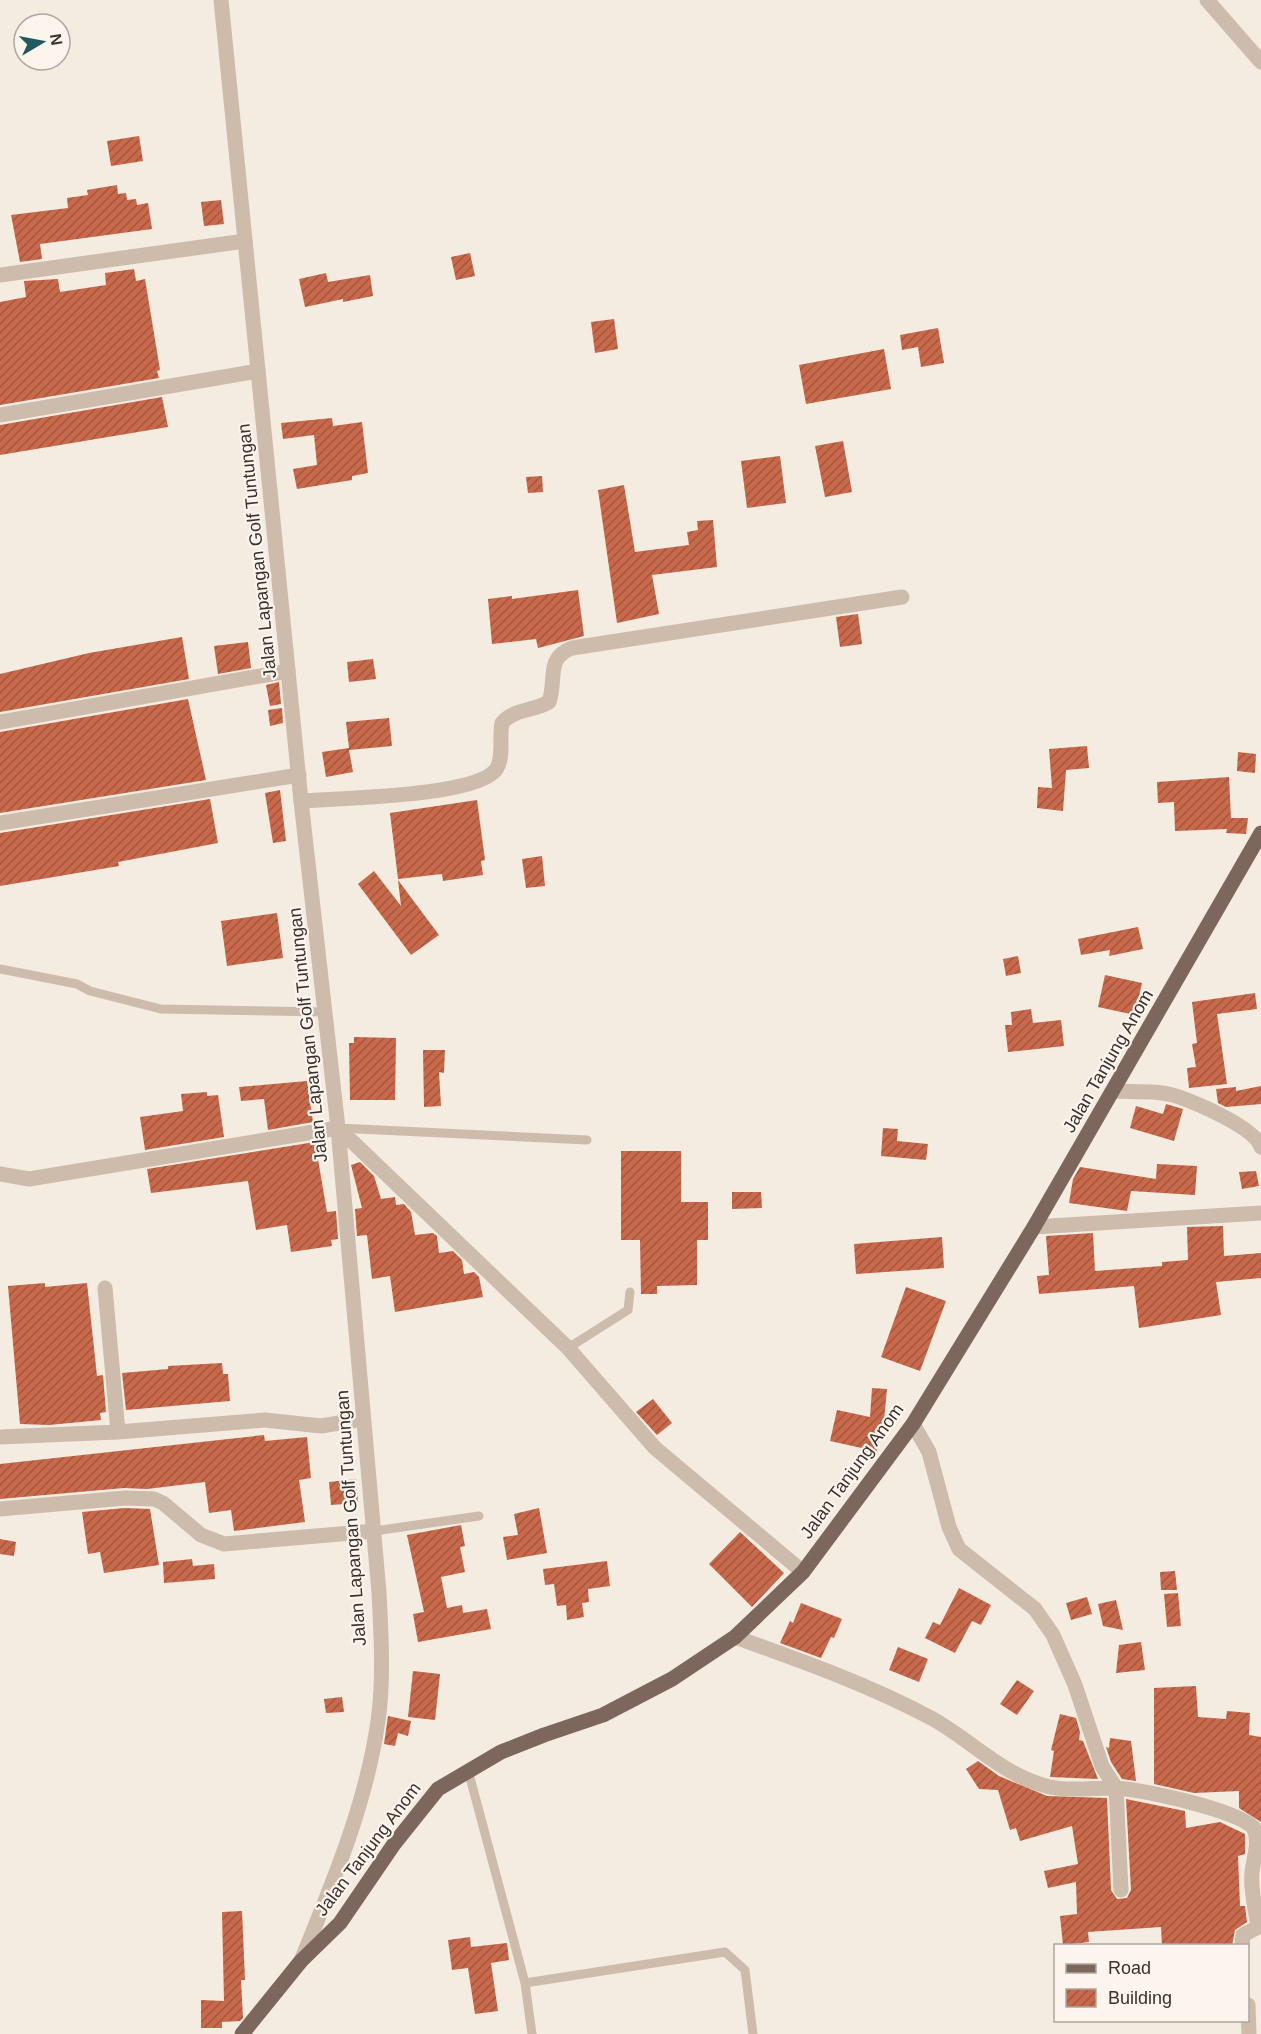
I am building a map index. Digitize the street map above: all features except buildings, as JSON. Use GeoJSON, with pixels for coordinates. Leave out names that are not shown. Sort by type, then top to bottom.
{"type":"FeatureCollection","features":[{"type":"Feature","properties":{"kind":"main road","name":"Jalan Tanjung Anom"},"geometry":{"type":"LineString","coordinates":[[301,1960],[340,1923],[426,1802],[438,1789],[468,1770],[544,1735],[585,1722],[630,1703],[672,1679],[735,1636],[803,1572],[913,1424],[1034,1227],[1257,849],[1261,833]]}},
{"type":"Feature","properties":{"kind":"main road","name":"Jalan Lapangan Golf Tuntungan"},"geometry":{"type":"LineString","coordinates":[[242,2034],[301,1960]]}},
{"type":"Feature","properties":{"kind":"street","name":"Jalan Lapangan Golf Tuntungan"},"geometry":{"type":"LineString","coordinates":[[221,0],[301,801],[338,1128],[374,1531],[381,1660],[378,1719],[353,1831],[301,1960]]}},
{"type":"Feature","properties":{"kind":"street"},"geometry":{"type":"LineString","coordinates":[[1207,0],[1261,62]]}},
{"type":"Feature","properties":{"kind":"street"},"geometry":{"type":"LineString","coordinates":[[0,275],[245,240]]}},
{"type":"Feature","properties":{"kind":"street"},"geometry":{"type":"LineString","coordinates":[[0,415],[258,371]]}},
{"type":"Feature","properties":{"kind":"street"},"geometry":{"type":"LineString","coordinates":[[301,801],[453,789],[489,776],[499,763],[502,723],[512,714],[540,708],[549,702],[554,663],[560,652],[572,648],[902,597]]}},
{"type":"Feature","properties":{"kind":"street"},"geometry":{"type":"LineString","coordinates":[[0,722],[288,671]]}},
{"type":"Feature","properties":{"kind":"street"},"geometry":{"type":"LineString","coordinates":[[0,823],[299,775]]}},
{"type":"Feature","properties":{"kind":"street"},"geometry":{"type":"LineString","coordinates":[[1114,1091],[1177,1096],[1237,1124],[1258,1138],[1261,1147]]}},
{"type":"Feature","properties":{"kind":"street"},"geometry":{"type":"LineString","coordinates":[[0,1174],[29,1179],[338,1128],[568,1347],[655,1448],[803,1572]]}},
{"type":"Feature","properties":{"kind":"street"},"geometry":{"type":"LineString","coordinates":[[1034,1227],[1237,1212],[1261,1213]]}},
{"type":"Feature","properties":{"kind":"street"},"geometry":{"type":"LineString","coordinates":[[105,1287],[118,1432]]}},
{"type":"Feature","properties":{"kind":"street"},"geometry":{"type":"LineString","coordinates":[[0,1436],[118,1432],[265,1420],[321,1426],[363,1419]]}},
{"type":"Feature","properties":{"kind":"street"},"geometry":{"type":"LineString","coordinates":[[913,1424],[929,1452],[949,1527],[959,1549],[1035,1609],[1053,1635],[1075,1685],[1102,1766],[1116,1788],[1121,1890]]}},
{"type":"Feature","properties":{"kind":"street"},"geometry":{"type":"LineString","coordinates":[[0,1509],[124,1498],[154,1499],[163,1503],[201,1535],[224,1544],[374,1531]]}},
{"type":"Feature","properties":{"kind":"street"},"geometry":{"type":"LineString","coordinates":[[735,1636],[836,1673],[894,1700],[934,1720],[998,1765],[1048,1787],[1078,1791],[1116,1788],[1155,1794],[1208,1808],[1247,1823],[1258,1833],[1261,1852],[1252,1865],[1251,1876],[1258,1927],[1243,1935],[1242,1944]]}},
{"type":"Feature","properties":{"kind":"lane"},"geometry":{"type":"LineString","coordinates":[[0,969],[77,984],[90,991],[161,1009],[325,1012]]}},
{"type":"Feature","properties":{"kind":"lane"},"geometry":{"type":"LineString","coordinates":[[338,1128],[587,1140]]}},
{"type":"Feature","properties":{"kind":"lane"},"geometry":{"type":"LineString","coordinates":[[568,1347],[627,1312],[630,1292]]}},
{"type":"Feature","properties":{"kind":"lane"},"geometry":{"type":"LineString","coordinates":[[374,1531],[479,1516]]}},
{"type":"Feature","properties":{"kind":"lane"},"geometry":{"type":"LineString","coordinates":[[468,1770],[525,1983],[532,2034]]}},
{"type":"Feature","properties":{"kind":"lane"},"geometry":{"type":"LineString","coordinates":[[525,1983],[725,1952],[745,1970],[753,2034]]}}]}
